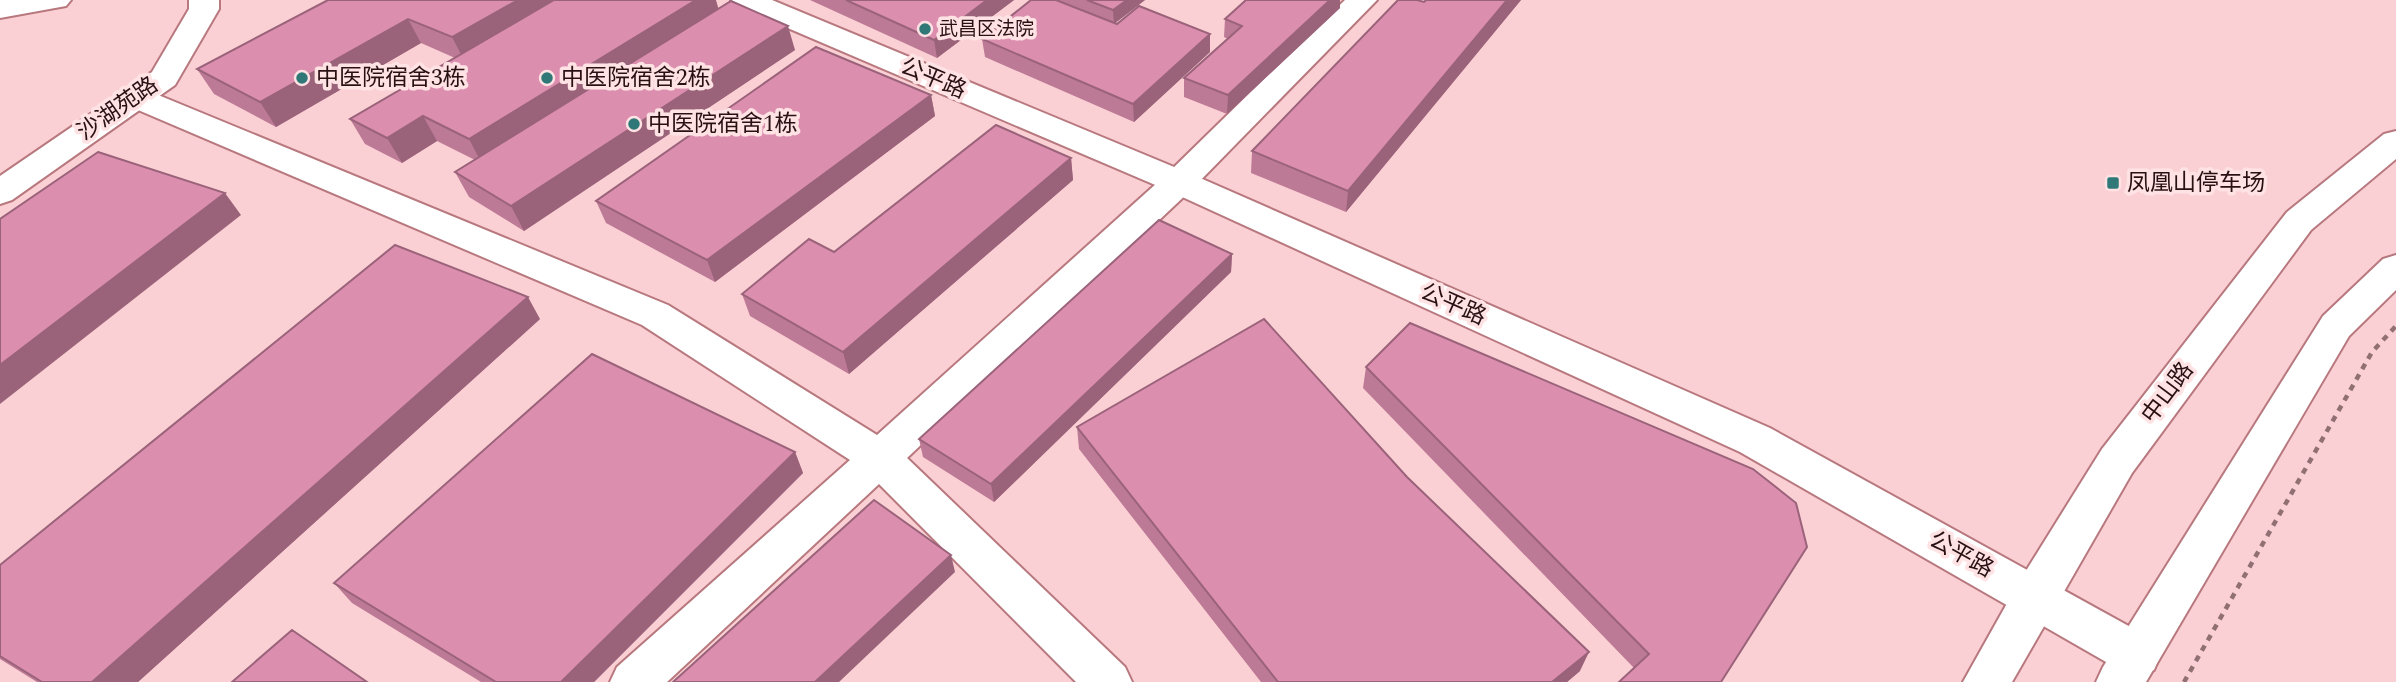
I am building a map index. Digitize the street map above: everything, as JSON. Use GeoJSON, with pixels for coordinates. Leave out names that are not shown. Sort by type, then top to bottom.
{"type":"FeatureCollection","features":[{"type":"Feature","properties":{"kind":"street"},"geometry":{"type":"LineString","coordinates":[[0,9],[56,0]]}},
{"type":"Feature","properties":{"kind":"street","name":"沙湖苑路"},"geometry":{"type":"LineString","coordinates":[[0,191],[164,78],[204,9],[204,0]]}},
{"type":"Feature","properties":{"kind":"street","name":"公平路"},"geometry":{"type":"LineString","coordinates":[[746,0],[1179,182],[1755,440],[2035,596],[2129,669]]}},
{"type":"Feature","properties":{"kind":"street"},"geometry":{"type":"LineString","coordinates":[[634,682],[1179,182],[1362,0]]}},
{"type":"Feature","properties":{"kind":"street"},"geometry":{"type":"LineString","coordinates":[[135,97],[655,315],[880,458],[1108,682]]}},
{"type":"Feature","properties":{"kind":"street","name":"中山路"},"geometry":{"type":"LineString","coordinates":[[1987,682],[2035,596],[2117,461],[2299,221],[2396,142]]}},
{"type":"Feature","properties":{"kind":"street"},"geometry":{"type":"LineString","coordinates":[[2129,669],[2336,326],[2396,268]]}},
{"type":"Feature","properties":{"kind":"path"},"geometry":{"type":"LineString","coordinates":[[2184,682],[2372,352],[2396,326]]}},
{"type":"Feature","properties":{"kind":"building"},"geometry":{"type":"Polygon","coordinates":[[[328,0],[518,0],[452,37],[408,19],[260,102],[197,69],[328,0]]]}},
{"type":"Feature","properties":{"kind":"building"},"geometry":{"type":"Polygon","coordinates":[[[554,0],[696,0],[469,139],[423,116],[387,138],[350,119],[554,0]]]}},
{"type":"Feature","properties":{"kind":"building"},"geometry":{"type":"Polygon","coordinates":[[[846,0],[987,0],[934,40],[846,0]]]}},
{"type":"Feature","properties":{"kind":"building"},"geometry":{"type":"Polygon","coordinates":[[[1031,0],[1056,0],[1117,24],[1139,6],[1210,34],[1133,104],[982,39],[1031,0]]]}},
{"type":"Feature","properties":{"kind":"building"},"geometry":{"type":"Polygon","coordinates":[[[1087,0],[1127,0],[1113,10],[1087,0]]]}},
{"type":"Feature","properties":{"kind":"building"},"geometry":{"type":"Polygon","coordinates":[[[1246,0],[1330,0],[1228,95],[1184,78],[1242,26],[1225,19],[1246,0]]]}},
{"type":"Feature","properties":{"kind":"building"},"geometry":{"type":"Polygon","coordinates":[[[1398,0],[1507,0],[1348,191],[1252,151],[1398,0]]]}},
{"type":"Feature","properties":{"kind":"building"},"geometry":{"type":"Polygon","coordinates":[[[731,1],[788,26],[511,206],[455,172],[731,1]]]}},
{"type":"Feature","properties":{"kind":"building"},"geometry":{"type":"Polygon","coordinates":[[[816,47],[931,95],[707,260],[596,201],[816,47]]]}},
{"type":"Feature","properties":{"kind":"building"},"geometry":{"type":"Polygon","coordinates":[[[996,125],[1071,158],[843,352],[742,294],[809,239],[834,252],[996,125]]]}},
{"type":"Feature","properties":{"kind":"building"},"geometry":{"type":"Polygon","coordinates":[[[98,152],[225,193],[0,365],[0,219],[98,152]]]}},
{"type":"Feature","properties":{"kind":"building"},"geometry":{"type":"Polygon","coordinates":[[[1159,220],[1232,254],[991,484],[919,439],[1159,220]]]}},
{"type":"Feature","properties":{"kind":"building"},"geometry":{"type":"Polygon","coordinates":[[[395,245],[528,297],[92,682],[42,682],[0,656],[0,565],[395,245]]]}},
{"type":"Feature","properties":{"kind":"building"},"geometry":{"type":"Polygon","coordinates":[[[1264,319],[1407,477],[1589,652],[1552,682],[1278,682],[1077,427],[1264,319]]]}},
{"type":"Feature","properties":{"kind":"building"},"geometry":{"type":"Polygon","coordinates":[[[1410,323],[1753,469],[1796,503],[1807,547],[1721,682],[1619,682],[1649,654],[1366,367],[1410,323]]]}},
{"type":"Feature","properties":{"kind":"building"},"geometry":{"type":"Polygon","coordinates":[[[592,354],[795,452],[561,682],[496,682],[334,583],[592,354]]]}},
{"type":"Feature","properties":{"kind":"building"},"geometry":{"type":"Polygon","coordinates":[[[874,500],[951,555],[815,682],[673,682],[874,500]]]}},
{"type":"Feature","properties":{"kind":"building"},"geometry":{"type":"Polygon","coordinates":[[[292,630],[367,682],[232,682],[292,630]]]}},
{"type":"Feature","properties":{"kind":"place","name":"武昌区法院"},"geometry":{"type":"Point","coordinates":[925,29]}},
{"type":"Feature","properties":{"kind":"place","name":"中医院宿舍3栋"},"geometry":{"type":"Point","coordinates":[302,78]}},
{"type":"Feature","properties":{"kind":"place","name":"中医院宿舍2栋"},"geometry":{"type":"Point","coordinates":[547,78]}},
{"type":"Feature","properties":{"kind":"place","name":"中医院宿舍1栋"},"geometry":{"type":"Point","coordinates":[634,124]}},
{"type":"Feature","properties":{"kind":"place","name":"凤凰山停车场"},"geometry":{"type":"Point","coordinates":[2113,183]}}]}
